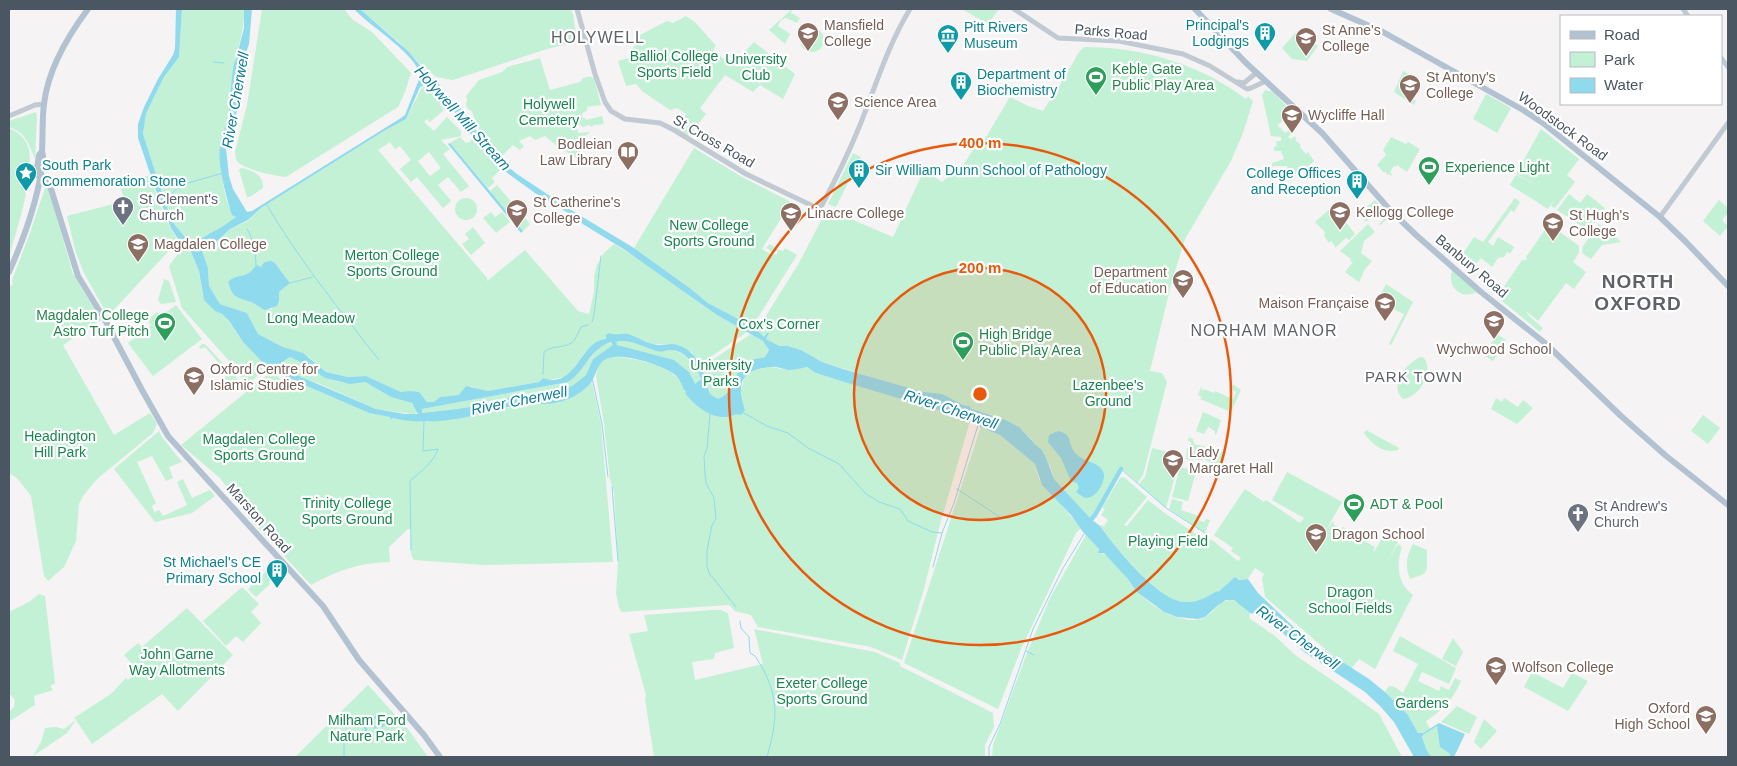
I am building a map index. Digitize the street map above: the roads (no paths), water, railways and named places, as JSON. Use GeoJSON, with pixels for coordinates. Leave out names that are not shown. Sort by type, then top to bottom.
{"type":"FeatureCollection","features":[{"type":"Feature","properties":{"kind":"main road"},"geometry":{"type":"LineString","coordinates":[[9,272],[32,211],[43,156],[44,104],[56,62],[88,9]]}},
{"type":"Feature","properties":{"kind":"main road","name":"Banbury Road"},"geometry":{"type":"LineString","coordinates":[[1195,9],[1256,73],[1322,133],[1390,210],[1416,235],[1476,288],[1539,338],[1634,428],[1728,505]]}},
{"type":"Feature","properties":{"kind":"main road","name":"Woodstock Road"},"geometry":{"type":"LineString","coordinates":[[1331,9],[1381,31],[1524,110],[1543,123],[1660,217],[1728,286]]}},
{"type":"Feature","properties":{"kind":"main road","name":"Marston Road"},"geometry":{"type":"LineString","coordinates":[[39,174],[46,178],[51,189],[78,276],[105,320],[168,436],[323,606],[359,660],[424,735],[440,757]]}},
{"type":"Feature","properties":{"kind":"street","name":"St Cross Road"},"geometry":{"type":"LineString","coordinates":[[577,9],[595,74],[605,102],[611,111],[625,119],[660,123],[746,174],[814,208],[819,207],[824,202],[860,125],[889,48],[910,9]]}},
{"type":"Feature","properties":{"kind":"street","name":"Parks Road"},"geometry":{"type":"LineString","coordinates":[[1014,9],[1058,38],[1120,41],[1183,54],[1210,66],[1247,89],[1266,81]]}},
{"type":"Feature","properties":{"kind":"street"},"geometry":{"type":"LineString","coordinates":[[1237,82],[1244,83],[1256,73]]}},
{"type":"Feature","properties":{"kind":"street"},"geometry":{"type":"LineString","coordinates":[[9,116],[35,105],[44,104]]}},
{"type":"Feature","properties":{"kind":"street"},"geometry":{"type":"LineString","coordinates":[[1660,217],[1728,123]]}},
{"type":"Feature","properties":{"kind":"water"},"geometry":{"type":"Polygon","coordinates":[[[176,9],[182,9],[179,57],[164,77],[146,114],[143,134],[174,224],[185,237],[194,242],[236,217],[232,215],[221,172],[219,154],[228,114],[233,69],[244,28],[244,9],[252,9],[249,44],[243,62],[241,97],[226,149],[229,176],[233,189],[247,212],[252,211],[405,115],[420,77],[418,69],[403,50],[354,9],[360,9],[408,51],[430,77],[437,80],[445,96],[463,110],[484,142],[503,163],[517,174],[571,210],[634,248],[708,303],[755,328],[764,337],[769,333],[766,339],[779,346],[788,346],[801,350],[822,362],[843,369],[923,392],[942,394],[972,409],[1006,420],[1019,427],[1041,449],[1054,479],[1091,519],[1100,526],[1138,572],[1163,593],[1174,600],[1193,602],[1218,592],[1235,577],[1239,580],[1248,579],[1258,593],[1301,634],[1369,679],[1385,692],[1408,715],[1418,733],[1423,733],[1439,723],[1465,734],[1454,757],[1450,757],[1450,754],[1440,747],[1437,726],[1422,737],[1431,757],[1414,757],[1394,722],[1365,692],[1304,652],[1266,618],[1250,613],[1234,600],[1226,600],[1205,617],[1198,619],[1177,617],[1164,612],[1137,592],[1104,553],[1098,553],[1099,549],[1083,532],[1071,515],[1042,485],[1035,464],[1000,435],[945,412],[816,373],[807,367],[787,370],[774,367],[762,368],[747,374],[741,385],[745,410],[741,415],[719,417],[708,413],[693,402],[685,393],[678,378],[668,370],[628,357],[618,357],[603,361],[599,365],[592,381],[582,392],[562,401],[514,406],[442,421],[422,422],[393,418],[391,420],[390,417],[369,413],[284,376],[274,365],[269,368],[243,342],[229,321],[204,300],[199,271],[189,247],[178,239],[171,228],[138,138],[138,124],[144,107],[175,49],[176,9]],[[424,85],[420,87],[406,119],[261,208],[248,220],[230,229],[216,242],[203,247],[202,251],[208,268],[209,286],[220,304],[247,313],[258,334],[283,347],[303,353],[326,372],[348,377],[366,376],[401,392],[419,392],[427,402],[434,402],[440,397],[459,395],[466,386],[488,391],[539,382],[543,378],[554,380],[563,377],[571,371],[590,348],[597,342],[606,339],[606,335],[609,333],[628,334],[655,345],[679,345],[690,351],[701,366],[710,394],[718,399],[725,395],[732,387],[742,367],[752,360],[765,357],[769,350],[763,341],[717,315],[625,250],[535,193],[499,167],[478,144],[448,103],[424,85]],[[611,342],[592,355],[579,372],[568,382],[422,409],[422,413],[488,404],[510,397],[544,394],[572,386],[586,375],[593,359],[613,345],[611,342]],[[616,342],[617,345],[674,360],[689,372],[695,384],[701,379],[697,369],[681,353],[671,350],[658,352],[638,344],[616,342]],[[290,357],[278,365],[278,367],[376,409],[405,414],[418,414],[412,403],[391,397],[365,382],[350,384],[325,378],[290,357]]]}},
{"type":"Feature","properties":{"kind":"water"},"geometry":{"type":"Polygon","coordinates":[[[450,143],[523,231],[521,233],[448,144],[450,143]]]}},
{"type":"Feature","properties":{"kind":"water"},"geometry":{"type":"Polygon","coordinates":[[[264,262],[274,262],[290,283],[279,292],[277,306],[265,310],[233,294],[228,282],[235,277],[249,273],[256,265],[261,267],[264,262]]]}},
{"type":"Feature","properties":{"kind":"water"},"geometry":{"type":"Polygon","coordinates":[[[1058,431],[1067,435],[1075,453],[1102,469],[1104,477],[1101,485],[1090,498],[1085,498],[1076,492],[1079,488],[1077,483],[1071,481],[1061,458],[1048,442],[1049,435],[1058,431]]]}},
{"type":"Feature","properties":{"kind":"water"},"geometry":{"type":"Polygon","coordinates":[[[379,716],[386,723],[385,726],[381,727],[378,719],[375,719],[375,726],[379,730],[377,733],[372,723],[367,723],[365,725],[369,737],[365,741],[358,738],[359,732],[365,730],[362,723],[358,721],[359,718],[367,719],[379,716]]]}},
{"type":"Feature","properties":{"kind":"waterway"},"geometry":{"type":"LineString","coordinates":[[213,62],[224,63]]}},
{"type":"Feature","properties":{"kind":"waterway"},"geometry":{"type":"LineString","coordinates":[[167,207],[170,205],[173,192],[181,185],[223,173]]}},
{"type":"Feature","properties":{"kind":"waterway"},"geometry":{"type":"LineString","coordinates":[[267,205],[306,265],[379,360]]}},
{"type":"Feature","properties":{"kind":"waterway"},"geometry":{"type":"LineString","coordinates":[[247,229],[254,247],[256,265]]}},
{"type":"Feature","properties":{"kind":"waterway"},"geometry":{"type":"LineString","coordinates":[[592,322],[601,256]]}},
{"type":"Feature","properties":{"kind":"waterway"},"geometry":{"type":"LineString","coordinates":[[290,283],[313,277]]}},
{"type":"Feature","properties":{"kind":"waterway"},"geometry":{"type":"LineString","coordinates":[[543,374],[544,352],[552,348],[568,345],[576,338],[581,327],[588,325]]}},
{"type":"Feature","properties":{"kind":"waterway"},"geometry":{"type":"LineString","coordinates":[[592,377],[602,424],[608,477]]}},
{"type":"Feature","properties":{"kind":"waterway"},"geometry":{"type":"LineString","coordinates":[[742,412],[767,426],[788,433],[808,448],[839,464],[866,494],[879,502],[900,509],[908,521],[932,532],[942,533]]}},
{"type":"Feature","properties":{"kind":"waterway"},"geometry":{"type":"LineString","coordinates":[[710,413],[707,449],[704,456],[705,474],[706,483],[714,498],[716,519],[712,525],[707,551],[707,566],[709,573],[736,607]]}},
{"type":"Feature","properties":{"kind":"waterway"},"geometry":{"type":"LineString","coordinates":[[411,550],[410,481],[430,462],[438,449],[423,451],[424,421]]}},
{"type":"Feature","properties":{"kind":"waterway","name":"River Cherwell"},"geometry":{"type":"LineString","coordinates":[[933,567],[942,533],[954,503],[978,425]]}},
{"type":"Feature","properties":{"kind":"waterway"},"geometry":{"type":"LineString","coordinates":[[1121,469],[1166,508],[1205,533]]}},
{"type":"Feature","properties":{"kind":"waterway"},"geometry":{"type":"LineString","coordinates":[[1088,523],[1095,515],[1121,469]]}},
{"type":"Feature","properties":{"kind":"waterway"},"geometry":{"type":"LineString","coordinates":[[612,487],[618,561]]}},
{"type":"Feature","properties":{"kind":"waterway"},"geometry":{"type":"LineString","coordinates":[[957,489],[1000,517]]}},
{"type":"Feature","properties":{"kind":"waterway"},"geometry":{"type":"LineString","coordinates":[[989,757],[989,747],[1000,724],[1033,629],[1063,568],[1084,534]]}},
{"type":"Feature","properties":{"kind":"waterway"},"geometry":{"type":"LineString","coordinates":[[740,621],[741,628],[749,637],[750,653],[755,656],[763,669],[773,693],[775,705],[774,729],[767,757]]}},
{"type":"Feature","properties":{"kind":"waterway"},"geometry":{"type":"LineString","coordinates":[[1026,651],[1034,655]]}},
{"type":"Feature","properties":{"kind":"waterway"},"geometry":{"type":"LineString","coordinates":[[344,757],[344,743],[347,737],[358,738]]}},
{"type":"Feature","properties":{"kind":"place","name":"Mansfield College"},"geometry":{"type":"Point","coordinates":[808,52]}},
{"type":"Feature","properties":{"kind":"place","name":"Principal's Lodgings"},"geometry":{"type":"Point","coordinates":[1265,52]}},
{"type":"Feature","properties":{"kind":"place","name":"Pitt Rivers Museum"},"geometry":{"type":"Point","coordinates":[948,54]}},
{"type":"Feature","properties":{"kind":"place","name":"St Anne's College"},"geometry":{"type":"Point","coordinates":[1306,57]}},
{"type":"Feature","properties":{"kind":"place","name":"Keble Gate Public Play Area"},"geometry":{"type":"Point","coordinates":[1096,96]}},
{"type":"Feature","properties":{"kind":"place","name":"Department of Biochemistry"},"geometry":{"type":"Point","coordinates":[961,101]}},
{"type":"Feature","properties":{"kind":"place","name":"St Antony's College"},"geometry":{"type":"Point","coordinates":[1410,104]}},
{"type":"Feature","properties":{"kind":"place","name":"Science Area"},"geometry":{"type":"Point","coordinates":[838,121]}},
{"type":"Feature","properties":{"kind":"place","name":"Wycliffe Hall"},"geometry":{"type":"Point","coordinates":[1292,134]}},
{"type":"Feature","properties":{"kind":"place","name":"Bodleian Law Library"},"geometry":{"type":"Point","coordinates":[628,171]}},
{"type":"Feature","properties":{"kind":"place","name":"Experience Light"},"geometry":{"type":"Point","coordinates":[1429,186]}},
{"type":"Feature","properties":{"kind":"place","name":"Sir William Dunn School of Pathology"},"geometry":{"type":"Point","coordinates":[859,189]}},
{"type":"Feature","properties":{"kind":"place","name":"South Park Commemoration Stone"},"geometry":{"type":"Point","coordinates":[26,192]}},
{"type":"Feature","properties":{"kind":"place","name":"College Offices and Reception"},"geometry":{"type":"Point","coordinates":[1357,200]}},
{"type":"Feature","properties":{"kind":"place","name":"St Clement's Church"},"geometry":{"type":"Point","coordinates":[123,226]}},
{"type":"Feature","properties":{"kind":"place","name":"St Catherine's College"},"geometry":{"type":"Point","coordinates":[517,229]}},
{"type":"Feature","properties":{"kind":"place","name":"Kellogg College"},"geometry":{"type":"Point","coordinates":[1340,231]}},
{"type":"Feature","properties":{"kind":"place","name":"Linacre College"},"geometry":{"type":"Point","coordinates":[791,232]}},
{"type":"Feature","properties":{"kind":"place","name":"St Hugh's College"},"geometry":{"type":"Point","coordinates":[1553,242]}},
{"type":"Feature","properties":{"kind":"place","name":"Magdalen College"},"geometry":{"type":"Point","coordinates":[138,263]}},
{"type":"Feature","properties":{"kind":"place","name":"Department of Education"},"geometry":{"type":"Point","coordinates":[1183,299]}},
{"type":"Feature","properties":{"kind":"place","name":"Maison Française"},"geometry":{"type":"Point","coordinates":[1385,322]}},
{"type":"Feature","properties":{"kind":"place","name":"Wychwood School"},"geometry":{"type":"Point","coordinates":[1494,340]}},
{"type":"Feature","properties":{"kind":"place","name":"Magdalen College Astro Turf Pitch"},"geometry":{"type":"Point","coordinates":[165,342]}},
{"type":"Feature","properties":{"kind":"place","name":"High Bridge Public Play Area"},"geometry":{"type":"Point","coordinates":[963,361]}},
{"type":"Feature","properties":{"kind":"place","name":"Oxford Centre for Islamic Studies"},"geometry":{"type":"Point","coordinates":[194,396]}},
{"type":"Feature","properties":{"kind":"place","name":"Lady Margaret Hall"},"geometry":{"type":"Point","coordinates":[1173,479]}},
{"type":"Feature","properties":{"kind":"place","name":"ADT & Pool"},"geometry":{"type":"Point","coordinates":[1354,523]}},
{"type":"Feature","properties":{"kind":"place","name":"St Andrew's Church"},"geometry":{"type":"Point","coordinates":[1578,533]}},
{"type":"Feature","properties":{"kind":"place","name":"Dragon School"},"geometry":{"type":"Point","coordinates":[1316,553]}},
{"type":"Feature","properties":{"kind":"place","name":"St Michael's CE Primary School"},"geometry":{"type":"Point","coordinates":[277,589]}},
{"type":"Feature","properties":{"kind":"place","name":"Wolfson College"},"geometry":{"type":"Point","coordinates":[1496,686]}},
{"type":"Feature","properties":{"kind":"place","name":"Oxford High School"},"geometry":{"type":"Point","coordinates":[1706,735]}},
{"type":"Feature","properties":{"kind":"district","name":"HOLYWELL"},"geometry":{"type":"Point","coordinates":[598,37]}},
{"type":"Feature","properties":{"kind":"district","name":"NORTH OXFORD"},"geometry":{"type":"Point","coordinates":[1638,292]}},
{"type":"Feature","properties":{"kind":"district","name":"NORHAM MANOR"},"geometry":{"type":"Point","coordinates":[1264,330]}},
{"type":"Feature","properties":{"kind":"district","name":"PARK TOWN"},"geometry":{"type":"Point","coordinates":[1414,376]}},
{"type":"Feature","properties":{"kind":"park label","name":"Balliol College Sports Field"},"geometry":{"type":"Point","coordinates":[674,64]}},
{"type":"Feature","properties":{"kind":"park label","name":"University Club"},"geometry":{"type":"Point","coordinates":[756,68]}},
{"type":"Feature","properties":{"kind":"park label","name":"Holywell Cemetery"},"geometry":{"type":"Point","coordinates":[549,112]}},
{"type":"Feature","properties":{"kind":"park label","name":"New College Sports Ground"},"geometry":{"type":"Point","coordinates":[709,234]}},
{"type":"Feature","properties":{"kind":"park label","name":"Merton College Sports Ground"},"geometry":{"type":"Point","coordinates":[392,264]}},
{"type":"Feature","properties":{"kind":"park label","name":"Long Meadow"},"geometry":{"type":"Point","coordinates":[311,318]}},
{"type":"Feature","properties":{"kind":"park label","name":"Cox's Corner"},"geometry":{"type":"Point","coordinates":[779,324]}},
{"type":"Feature","properties":{"kind":"park label","name":"University Parks"},"geometry":{"type":"Point","coordinates":[721,374]}},
{"type":"Feature","properties":{"kind":"park label","name":"Lazenbee's Ground"},"geometry":{"type":"Point","coordinates":[1108,394]}},
{"type":"Feature","properties":{"kind":"park label","name":"Headington Hill Park"},"geometry":{"type":"Point","coordinates":[60,444]}},
{"type":"Feature","properties":{"kind":"park label","name":"Magdalen College Sports Ground"},"geometry":{"type":"Point","coordinates":[259,448]}},
{"type":"Feature","properties":{"kind":"park label","name":"Trinity College Sports Ground"},"geometry":{"type":"Point","coordinates":[347,512]}},
{"type":"Feature","properties":{"kind":"park label","name":"Playing Field"},"geometry":{"type":"Point","coordinates":[1168,541]}},
{"type":"Feature","properties":{"kind":"park label","name":"Dragon School Fields"},"geometry":{"type":"Point","coordinates":[1350,600]}},
{"type":"Feature","properties":{"kind":"park label","name":"John Garne Way Allotments"},"geometry":{"type":"Point","coordinates":[177,662]}},
{"type":"Feature","properties":{"kind":"park label","name":"Exeter College Sports Ground"},"geometry":{"type":"Point","coordinates":[822,692]}},
{"type":"Feature","properties":{"kind":"park label","name":"Gardens"},"geometry":{"type":"Point","coordinates":[1422,703]}},
{"type":"Feature","properties":{"kind":"park label","name":"Milham Ford Nature Park"},"geometry":{"type":"Point","coordinates":[367,728]}},
{"type":"Feature","properties":{"kind":"water label","name":"Holywell Mill Stream"},"geometry":{"type":"Point","coordinates":[463,118]}}]}
